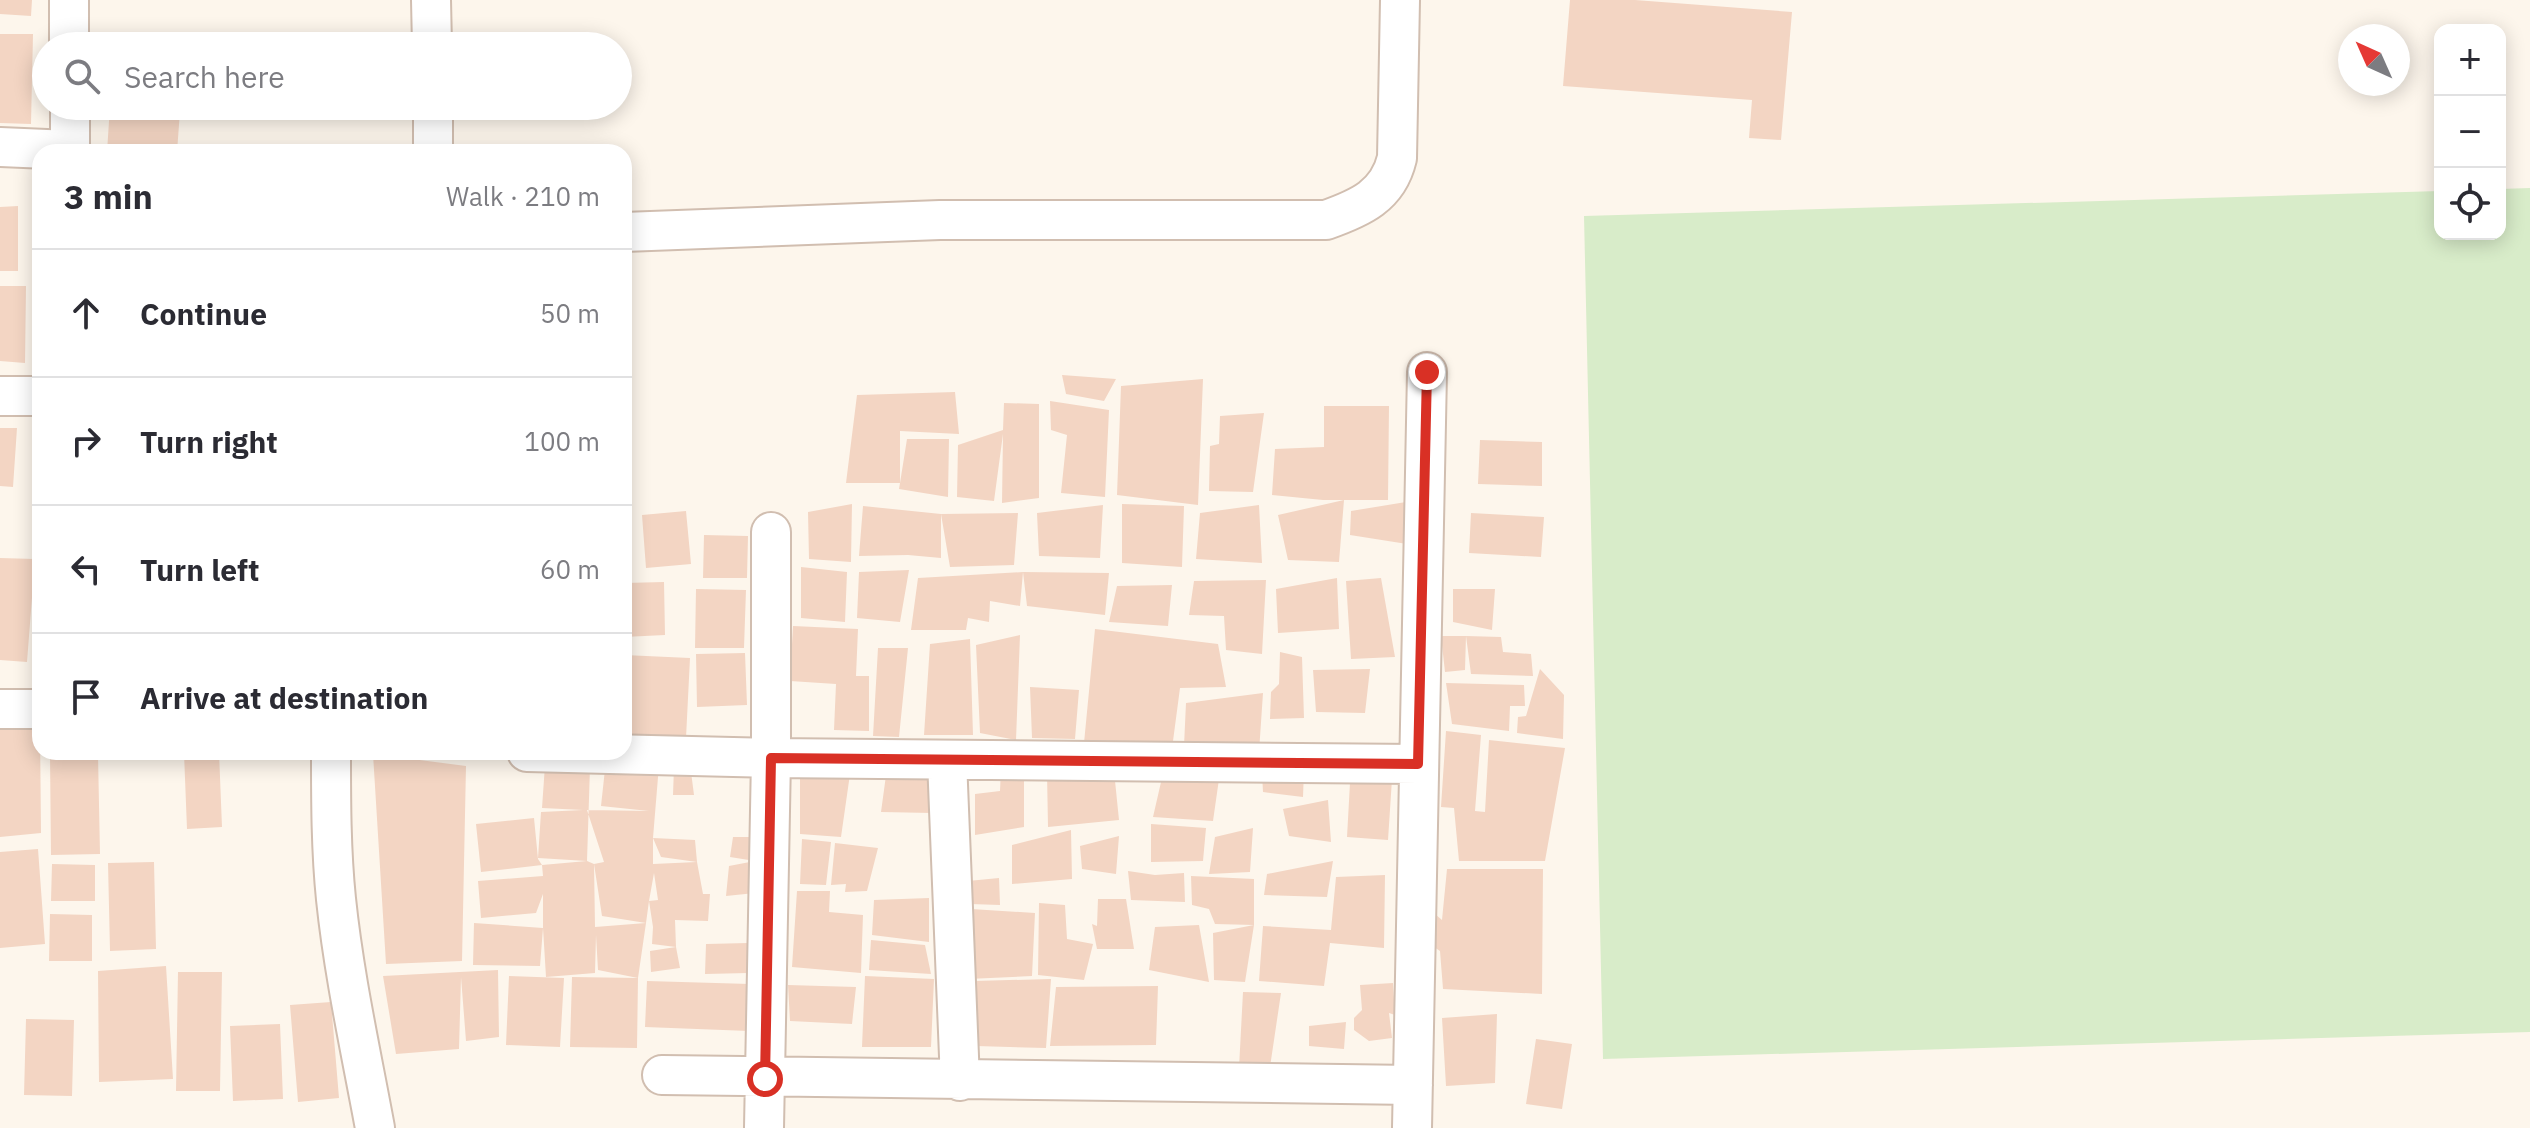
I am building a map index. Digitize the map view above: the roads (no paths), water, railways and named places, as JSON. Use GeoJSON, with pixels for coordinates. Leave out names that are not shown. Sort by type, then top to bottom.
{"type":"FeatureCollection","features":[{"type":"Feature","properties":{"kind":"street"},"geometry":{"type":"LineString","coordinates":[[69,0],[69,32]]}},
{"type":"Feature","properties":{"kind":"street"},"geometry":{"type":"LineString","coordinates":[[431,0],[432,32]]}},
{"type":"Feature","properties":{"kind":"street"},"geometry":{"type":"LineString","coordinates":[[632,232],[940,220],[1326,220],[1373,199],[1387,185],[1393,173],[1397,158],[1400,0]]}},
{"type":"Feature","properties":{"kind":"street"},"geometry":{"type":"LineString","coordinates":[[70,120],[70,144]]}},
{"type":"Feature","properties":{"kind":"street"},"geometry":{"type":"LineString","coordinates":[[433,120],[433,144]]}},
{"type":"Feature","properties":{"kind":"street"},"geometry":{"type":"LineString","coordinates":[[0,147],[32,149]]}},
{"type":"Feature","properties":{"kind":"street"},"geometry":{"type":"LineString","coordinates":[[1412,1128],[1427,372]]}},
{"type":"Feature","properties":{"kind":"street"},"geometry":{"type":"LineString","coordinates":[[0,396],[32,396]]}},
{"type":"Feature","properties":{"kind":"street"},"geometry":{"type":"LineString","coordinates":[[764,1128],[771,758],[771,532]]}},
{"type":"Feature","properties":{"kind":"street"},"geometry":{"type":"LineString","coordinates":[[0,709],[32,709]]}},
{"type":"Feature","properties":{"kind":"street"},"geometry":{"type":"LineString","coordinates":[[632,755],[1418,764]]}},
{"type":"Feature","properties":{"kind":"street"},"geometry":{"type":"LineString","coordinates":[[331,760],[331,841],[336,901],[346,975],[375,1128]]}},
{"type":"Feature","properties":{"kind":"street"},"geometry":{"type":"LineString","coordinates":[[947,760],[960,1081]]}},
{"type":"Feature","properties":{"kind":"street"},"geometry":{"type":"LineString","coordinates":[[662,1075],[765,1079],[1413,1085]]}}]}
